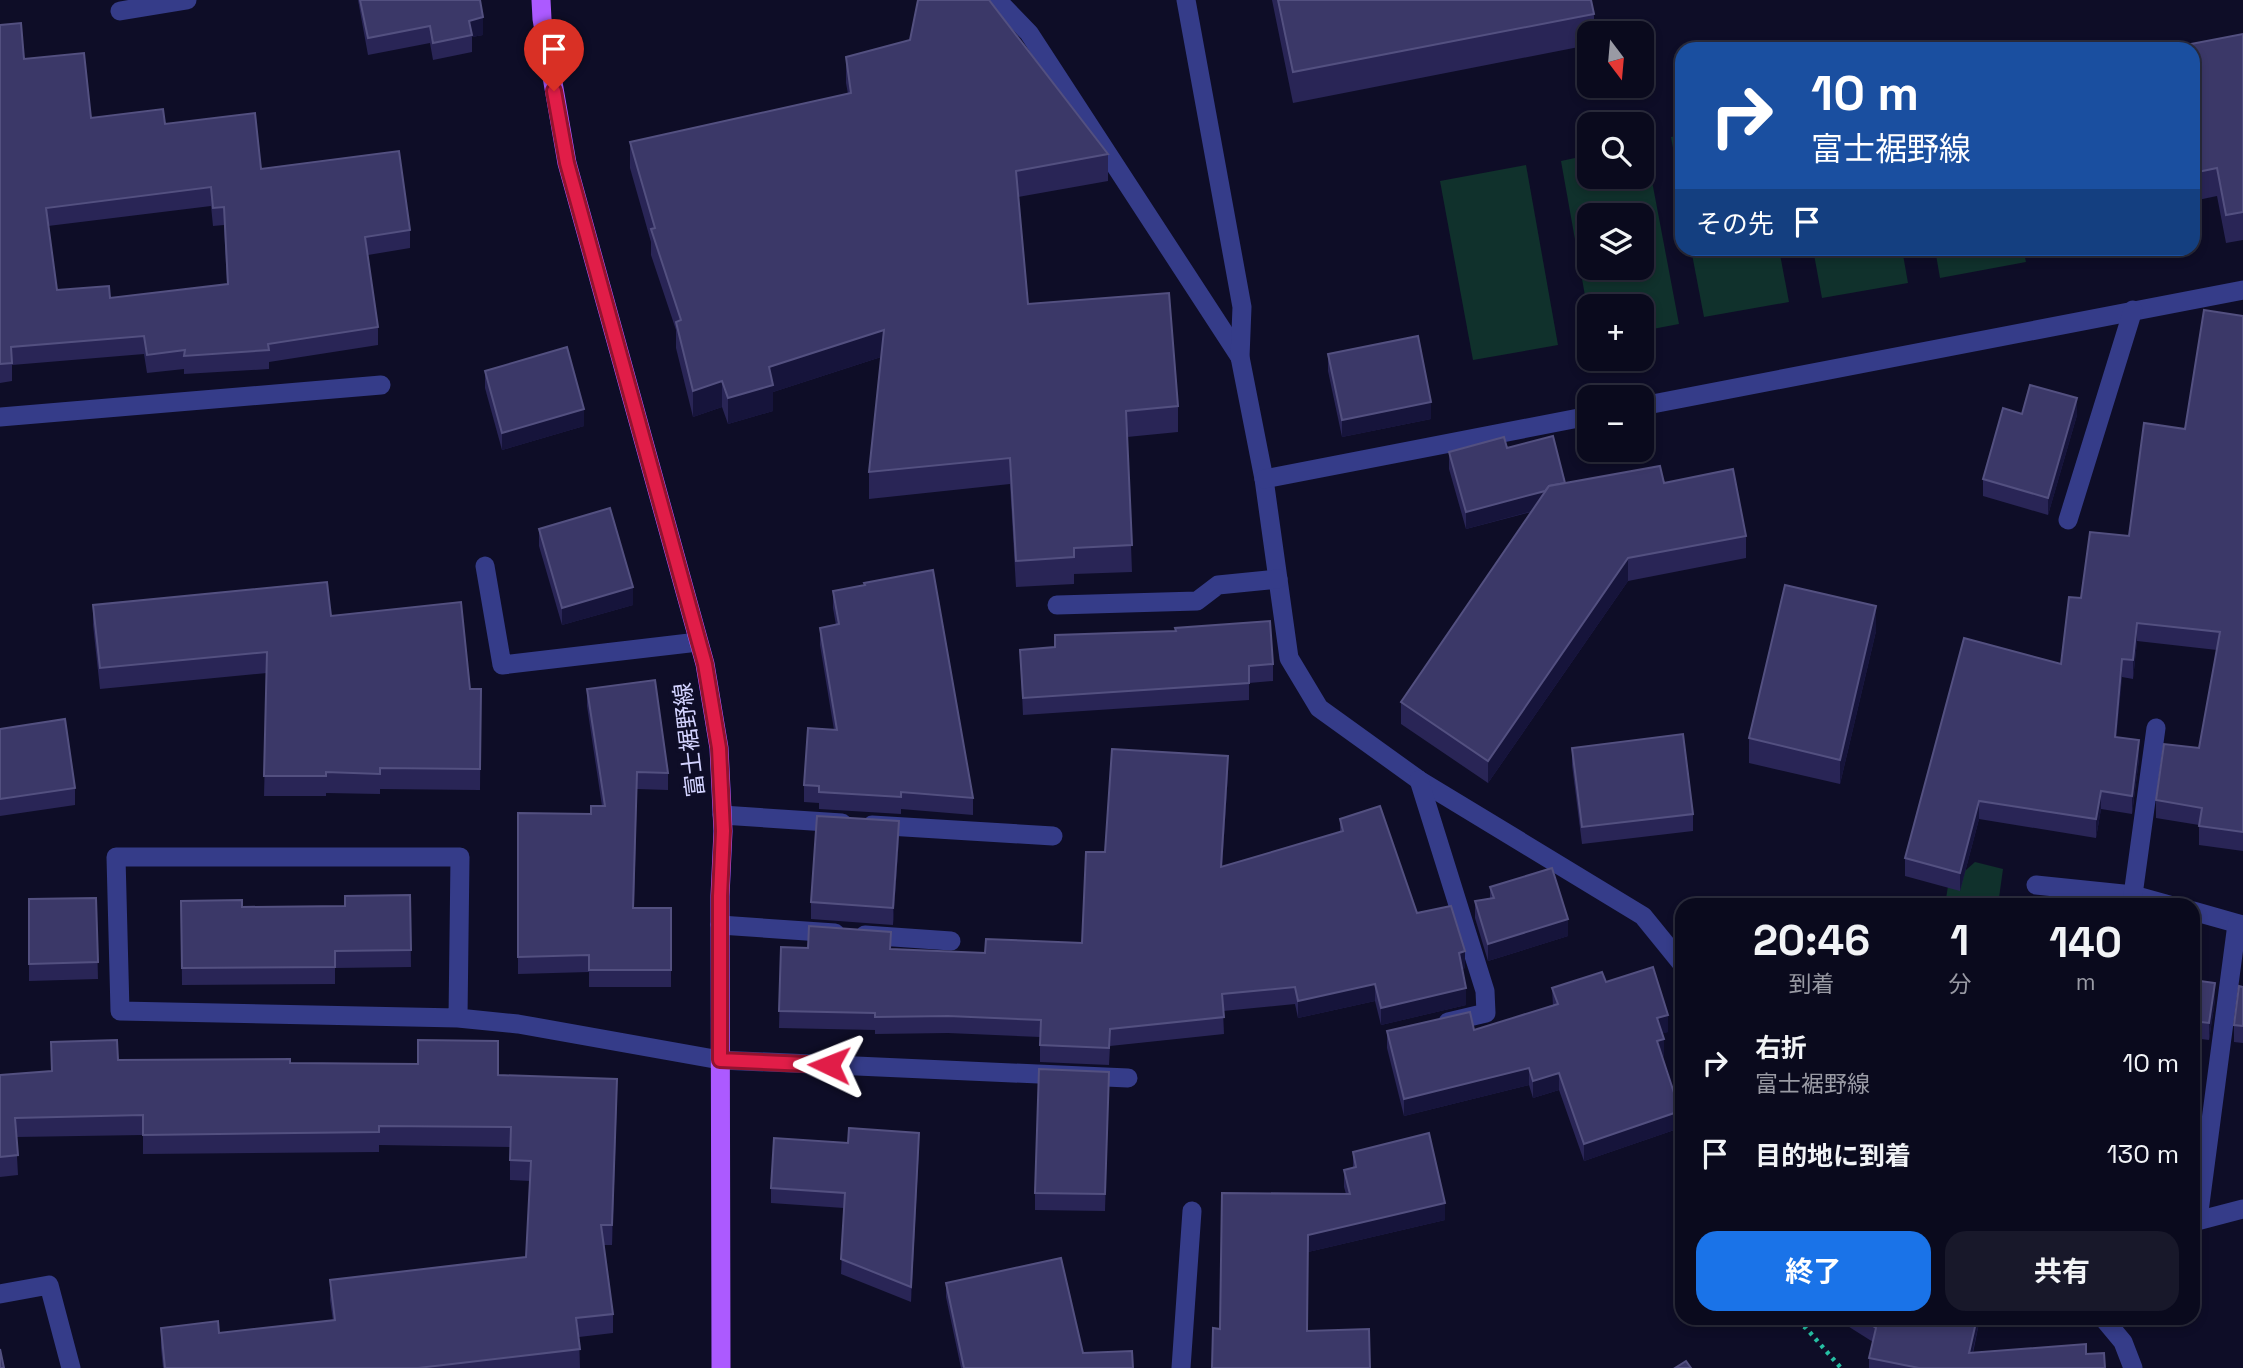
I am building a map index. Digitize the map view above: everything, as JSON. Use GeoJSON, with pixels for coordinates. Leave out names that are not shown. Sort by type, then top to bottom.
{"type":"FeatureCollection","features":[{"type":"Feature","properties":{"kind":"main road","name":"富士裾野線"},"geometry":{"type":"LineString","coordinates":[[541,0],[567,163],[705,664],[719,748],[722,815],[721,1368]]}},
{"type":"Feature","properties":{"kind":"street"},"geometry":{"type":"LineString","coordinates":[[120,11],[187,0]]}},
{"type":"Feature","properties":{"kind":"street"},"geometry":{"type":"LineString","coordinates":[[997,0],[1029,33],[1240,357]]}},
{"type":"Feature","properties":{"kind":"street"},"geometry":{"type":"LineString","coordinates":[[1186,0],[1242,307],[1240,357],[1264,479],[1289,658],[1319,708],[1419,780],[1643,916],[1675,955]]}},
{"type":"Feature","properties":{"kind":"street"},"geometry":{"type":"LineString","coordinates":[[1654,404],[2243,290]]}},
{"type":"Feature","properties":{"kind":"street"},"geometry":{"type":"LineString","coordinates":[[2068,520],[2133,310]]}},
{"type":"Feature","properties":{"kind":"street"},"geometry":{"type":"LineString","coordinates":[[0,416],[381,385]]}},
{"type":"Feature","properties":{"kind":"street"},"geometry":{"type":"LineString","coordinates":[[1264,479],[1577,418]]}},
{"type":"Feature","properties":{"kind":"street"},"geometry":{"type":"LineString","coordinates":[[485,566],[502,665],[698,642]]}},
{"type":"Feature","properties":{"kind":"street"},"geometry":{"type":"LineString","coordinates":[[1057,606],[1197,601],[1219,585],[1278,579]]}},
{"type":"Feature","properties":{"kind":"street"},"geometry":{"type":"LineString","coordinates":[[2133,895],[2156,728]]}},
{"type":"Feature","properties":{"kind":"street"},"geometry":{"type":"LineString","coordinates":[[1419,780],[1485,991],[1486,1013],[1434,1025]]}},
{"type":"Feature","properties":{"kind":"street"},"geometry":{"type":"LineString","coordinates":[[722,815],[1053,836]]}},
{"type":"Feature","properties":{"kind":"street"},"geometry":{"type":"LineString","coordinates":[[458,1018],[460,857],[116,858],[120,1011],[458,1018],[518,1024],[720,1060],[1128,1078]]}},
{"type":"Feature","properties":{"kind":"street"},"geometry":{"type":"LineString","coordinates":[[2036,885],[2144,898]]}},
{"type":"Feature","properties":{"kind":"street"},"geometry":{"type":"LineString","coordinates":[[2200,913],[2240,924],[2200,1188]]}},
{"type":"Feature","properties":{"kind":"street"},"geometry":{"type":"LineString","coordinates":[[720,925],[951,940]]}},
{"type":"Feature","properties":{"kind":"street"},"geometry":{"type":"LineString","coordinates":[[2200,1220],[2243,1209]]}},
{"type":"Feature","properties":{"kind":"street"},"geometry":{"type":"LineString","coordinates":[[1181,1368],[1192,1211]]}},
{"type":"Feature","properties":{"kind":"street"},"geometry":{"type":"LineString","coordinates":[[0,1294],[49,1285],[72,1368]]}},
{"type":"Feature","properties":{"kind":"street"},"geometry":{"type":"LineString","coordinates":[[2109,1325],[2123,1342],[2133,1368]]}},
{"type":"Feature","properties":{"kind":"path"},"geometry":{"type":"LineString","coordinates":[[1801,1325],[1841,1368]]}},
{"type":"Feature","properties":{"kind":"green space"},"geometry":{"type":"Polygon","coordinates":[[[1675,136],[1675,159],[1671,137],[1675,136]]]}},
{"type":"Feature","properties":{"kind":"green space"},"geometry":{"type":"Polygon","coordinates":[[[1577,158],[1577,189],[1654,189],[1679,324],[1654,329],[1654,294],[1585,294],[1582,280],[1654,280],[1654,203],[1577,203],[1577,251],[1561,161],[1577,158]]]}},
{"type":"Feature","properties":{"kind":"green space"},"geometry":{"type":"Polygon","coordinates":[[[1526,165],[1558,345],[1473,360],[1440,181],[1526,165]]]}},
{"type":"Feature","properties":{"kind":"green space"},"geometry":{"type":"Polygon","coordinates":[[[1692,256],[1780,256],[1789,302],[1704,317],[1692,256]]]}},
{"type":"Feature","properties":{"kind":"green space"},"geometry":{"type":"Polygon","coordinates":[[[1814,256],[1903,256],[1908,283],[1822,298],[1814,256]]]}},
{"type":"Feature","properties":{"kind":"green space"},"geometry":{"type":"Polygon","coordinates":[[[1936,256],[2025,256],[2026,262],[1940,278],[1936,256]]]}},
{"type":"Feature","properties":{"kind":"green space"},"geometry":{"type":"Polygon","coordinates":[[[1975,862],[2003,869],[1999,898],[1946,898],[1948,886],[1975,862]]]}},
{"type":"Feature","properties":{"kind":"building"},"geometry":{"type":"Polygon","coordinates":[[[360,0],[480,0],[483,17],[469,21],[472,35],[433,43],[430,26],[368,38],[360,0]]]}},
{"type":"Feature","properties":{"kind":"building"},"geometry":{"type":"Polygon","coordinates":[[[918,0],[989,0],[1108,154],[1016,171],[1028,304],[1169,293],[1178,406],[1126,411],[1132,545],[1074,548],[1074,557],[1016,561],[1010,458],[869,472],[884,330],[769,367],[773,385],[728,398],[722,381],[693,391],[676,322],[681,320],[651,229],[655,228],[630,142],[851,93],[846,57],[910,40],[918,0]]]}},
{"type":"Feature","properties":{"kind":"building"},"geometry":{"type":"Polygon","coordinates":[[[1278,0],[1591,0],[1594,14],[1293,72],[1278,0]]]}},
{"type":"Feature","properties":{"kind":"building"},"geometry":{"type":"Polygon","coordinates":[[[21,23],[24,59],[84,53],[91,118],[163,109],[165,124],[255,113],[261,169],[399,151],[410,230],[365,237],[378,327],[268,344],[269,350],[184,356],[185,350],[147,355],[144,336],[11,347],[12,363],[0,364],[0,25],[21,23]],[[211,187],[46,208],[57,290],[109,286],[110,298],[228,284],[224,207],[213,208],[211,187]]]}},
{"type":"Feature","properties":{"kind":"building"},"geometry":{"type":"Polygon","coordinates":[[[2243,34],[2243,212],[2226,215],[2217,168],[2200,172],[2200,42],[2243,34]]]}},
{"type":"Feature","properties":{"kind":"building"},"geometry":{"type":"Polygon","coordinates":[[[2204,310],[2243,316],[2243,832],[2199,826],[2202,808],[2156,800],[2164,744],[2199,748],[2220,632],[2137,623],[2133,660],[2122,659],[2115,737],[2139,740],[2132,796],[2101,791],[2096,819],[1979,801],[1960,873],[1905,858],[1964,638],[2061,664],[2069,597],[2081,598],[2090,532],[2129,536],[2144,423],[2185,429],[2204,310]]]}},
{"type":"Feature","properties":{"kind":"building"},"geometry":{"type":"Polygon","coordinates":[[[1418,336],[1431,402],[1342,420],[1328,354],[1418,336]]]}},
{"type":"Feature","properties":{"kind":"building"},"geometry":{"type":"Polygon","coordinates":[[[567,347],[584,409],[502,433],[485,371],[567,347]]]}},
{"type":"Feature","properties":{"kind":"building"},"geometry":{"type":"Polygon","coordinates":[[[2030,385],[2077,398],[2048,498],[1983,479],[2003,408],[2022,414],[2030,385]]]}},
{"type":"Feature","properties":{"kind":"building"},"geometry":{"type":"Polygon","coordinates":[[[1553,436],[1565,483],[1466,512],[1449,452],[1504,437],[1507,448],[1553,436]]]}},
{"type":"Feature","properties":{"kind":"building"},"geometry":{"type":"Polygon","coordinates":[[[1660,466],[1664,483],[1733,469],[1746,536],[1628,558],[1488,761],[1401,702],[1549,486],[1660,466]]]}},
{"type":"Feature","properties":{"kind":"building"},"geometry":{"type":"Polygon","coordinates":[[[610,508],[633,587],[562,608],[539,529],[610,508]]]}},
{"type":"Feature","properties":{"kind":"building"},"geometry":{"type":"Polygon","coordinates":[[[933,570],[973,798],[901,792],[901,797],[819,792],[819,786],[804,785],[808,728],[837,730],[820,628],[839,624],[833,591],[933,570]]]}},
{"type":"Feature","properties":{"kind":"building"},"geometry":{"type":"Polygon","coordinates":[[[327,582],[331,616],[461,602],[470,689],[481,689],[480,769],[380,768],[380,774],[326,772],[326,776],[264,776],[267,652],[100,668],[93,605],[327,582]]]}},
{"type":"Feature","properties":{"kind":"building"},"geometry":{"type":"Polygon","coordinates":[[[1785,585],[1876,606],[1840,760],[1749,738],[1785,585]]]}},
{"type":"Feature","properties":{"kind":"building"},"geometry":{"type":"Polygon","coordinates":[[[1270,621],[1273,664],[1249,666],[1249,683],[1023,698],[1020,650],[1055,647],[1055,635],[1176,631],[1175,628],[1270,621]]]}},
{"type":"Feature","properties":{"kind":"building"},"geometry":{"type":"Polygon","coordinates":[[[655,680],[668,773],[637,772],[633,908],[671,908],[671,970],[589,970],[589,955],[518,957],[518,813],[591,814],[591,806],[605,806],[587,689],[655,680]]]}},
{"type":"Feature","properties":{"kind":"building"},"geometry":{"type":"Polygon","coordinates":[[[65,719],[75,788],[0,799],[0,729],[65,719]]]}},
{"type":"Feature","properties":{"kind":"building"},"geometry":{"type":"Polygon","coordinates":[[[1683,734],[1693,814],[1582,827],[1572,748],[1683,734]]]}},
{"type":"Feature","properties":{"kind":"building"},"geometry":{"type":"Polygon","coordinates":[[[1112,749],[1228,756],[1221,867],[1343,831],[1340,819],[1380,806],[1417,913],[1451,906],[1465,951],[1459,953],[1466,988],[1381,1008],[1375,984],[1298,1001],[1295,987],[1222,994],[1224,1017],[1110,1029],[1109,1048],[1040,1045],[1041,1020],[948,1016],[875,1017],[875,1013],[779,1011],[781,947],[808,948],[809,926],[891,932],[890,949],[985,953],[986,939],[1082,943],[1086,852],[1105,852],[1112,749]]]}},
{"type":"Feature","properties":{"kind":"building"},"geometry":{"type":"Polygon","coordinates":[[[817,816],[899,821],[893,908],[811,902],[817,816]]]}},
{"type":"Feature","properties":{"kind":"building"},"geometry":{"type":"Polygon","coordinates":[[[1552,868],[1568,919],[1488,944],[1475,901],[1494,898],[1490,887],[1552,868]]]}},
{"type":"Feature","properties":{"kind":"building"},"geometry":{"type":"Polygon","coordinates":[[[410,895],[411,950],[335,951],[335,967],[182,968],[181,901],[242,900],[242,907],[345,906],[345,896],[410,895]]]}},
{"type":"Feature","properties":{"kind":"building"},"geometry":{"type":"Polygon","coordinates":[[[96,898],[98,962],[29,964],[29,899],[96,898]]]}},
{"type":"Feature","properties":{"kind":"building"},"geometry":{"type":"Polygon","coordinates":[[[1653,967],[1668,1015],[1657,1018],[1664,1039],[1657,1041],[1675,1096],[1675,1113],[1584,1144],[1559,1073],[1533,1081],[1529,1068],[1404,1099],[1387,1031],[1470,1012],[1474,1030],[1558,1004],[1552,988],[1602,972],[1606,982],[1653,967]]]}},
{"type":"Feature","properties":{"kind":"building"},"geometry":{"type":"Polygon","coordinates":[[[2200,981],[2215,983],[2209,1023],[2200,1022],[2200,981]]]}},
{"type":"Feature","properties":{"kind":"building"},"geometry":{"type":"Polygon","coordinates":[[[2239,986],[2243,987],[2243,1026],[2234,1025],[2239,986]]]}},
{"type":"Feature","properties":{"kind":"building"},"geometry":{"type":"Polygon","coordinates":[[[117,1040],[118,1060],[290,1059],[290,1063],[418,1064],[418,1040],[498,1041],[498,1075],[617,1079],[612,1225],[601,1225],[613,1314],[576,1318],[580,1349],[418,1368],[165,1368],[161,1328],[218,1321],[219,1333],[335,1320],[330,1280],[526,1257],[531,1161],[510,1160],[511,1127],[379,1126],[379,1132],[143,1135],[143,1115],[15,1118],[18,1155],[0,1157],[0,1075],[52,1071],[51,1042],[117,1040]]]}},
{"type":"Feature","properties":{"kind":"building"},"geometry":{"type":"Polygon","coordinates":[[[1039,1069],[1109,1072],[1105,1194],[1035,1193],[1039,1069]]]}},
{"type":"Feature","properties":{"kind":"building"},"geometry":{"type":"Polygon","coordinates":[[[849,1128],[919,1133],[911,1287],[841,1259],[845,1193],[771,1188],[774,1138],[848,1143],[849,1128]]]}},
{"type":"Feature","properties":{"kind":"building"},"geometry":{"type":"Polygon","coordinates":[[[1429,1133],[1445,1203],[1308,1235],[1307,1331],[1369,1329],[1370,1368],[1212,1368],[1213,1328],[1220,1329],[1222,1193],[1350,1194],[1344,1170],[1356,1167],[1353,1152],[1429,1133]]]}},
{"type":"Feature","properties":{"kind":"building"},"geometry":{"type":"Polygon","coordinates":[[[1061,1258],[1083,1353],[1132,1351],[1133,1368],[964,1368],[946,1283],[1061,1258]]]}},
{"type":"Feature","properties":{"kind":"building"},"geometry":{"type":"Polygon","coordinates":[[[1871,1325],[1975,1325],[1969,1353],[2086,1344],[2086,1354],[2104,1353],[2105,1368],[1919,1368],[1869,1358],[1876,1328],[1871,1325]]]}},
{"type":"Feature","properties":{"kind":"building"},"geometry":{"type":"Polygon","coordinates":[[[0,1349],[4,1368],[0,1368],[0,1349]]]}},
{"type":"Feature","properties":{"kind":"building"},"geometry":{"type":"Polygon","coordinates":[[[1686,1361],[1691,1368],[1675,1368],[1686,1361]]]}},
{"type":"Feature","properties":{"kind":"route"},"geometry":{"type":"LineString","coordinates":[[554,91],[567,163],[705,664],[719,748],[723,831],[720,896],[720,1060],[829,1065]]}}]}
